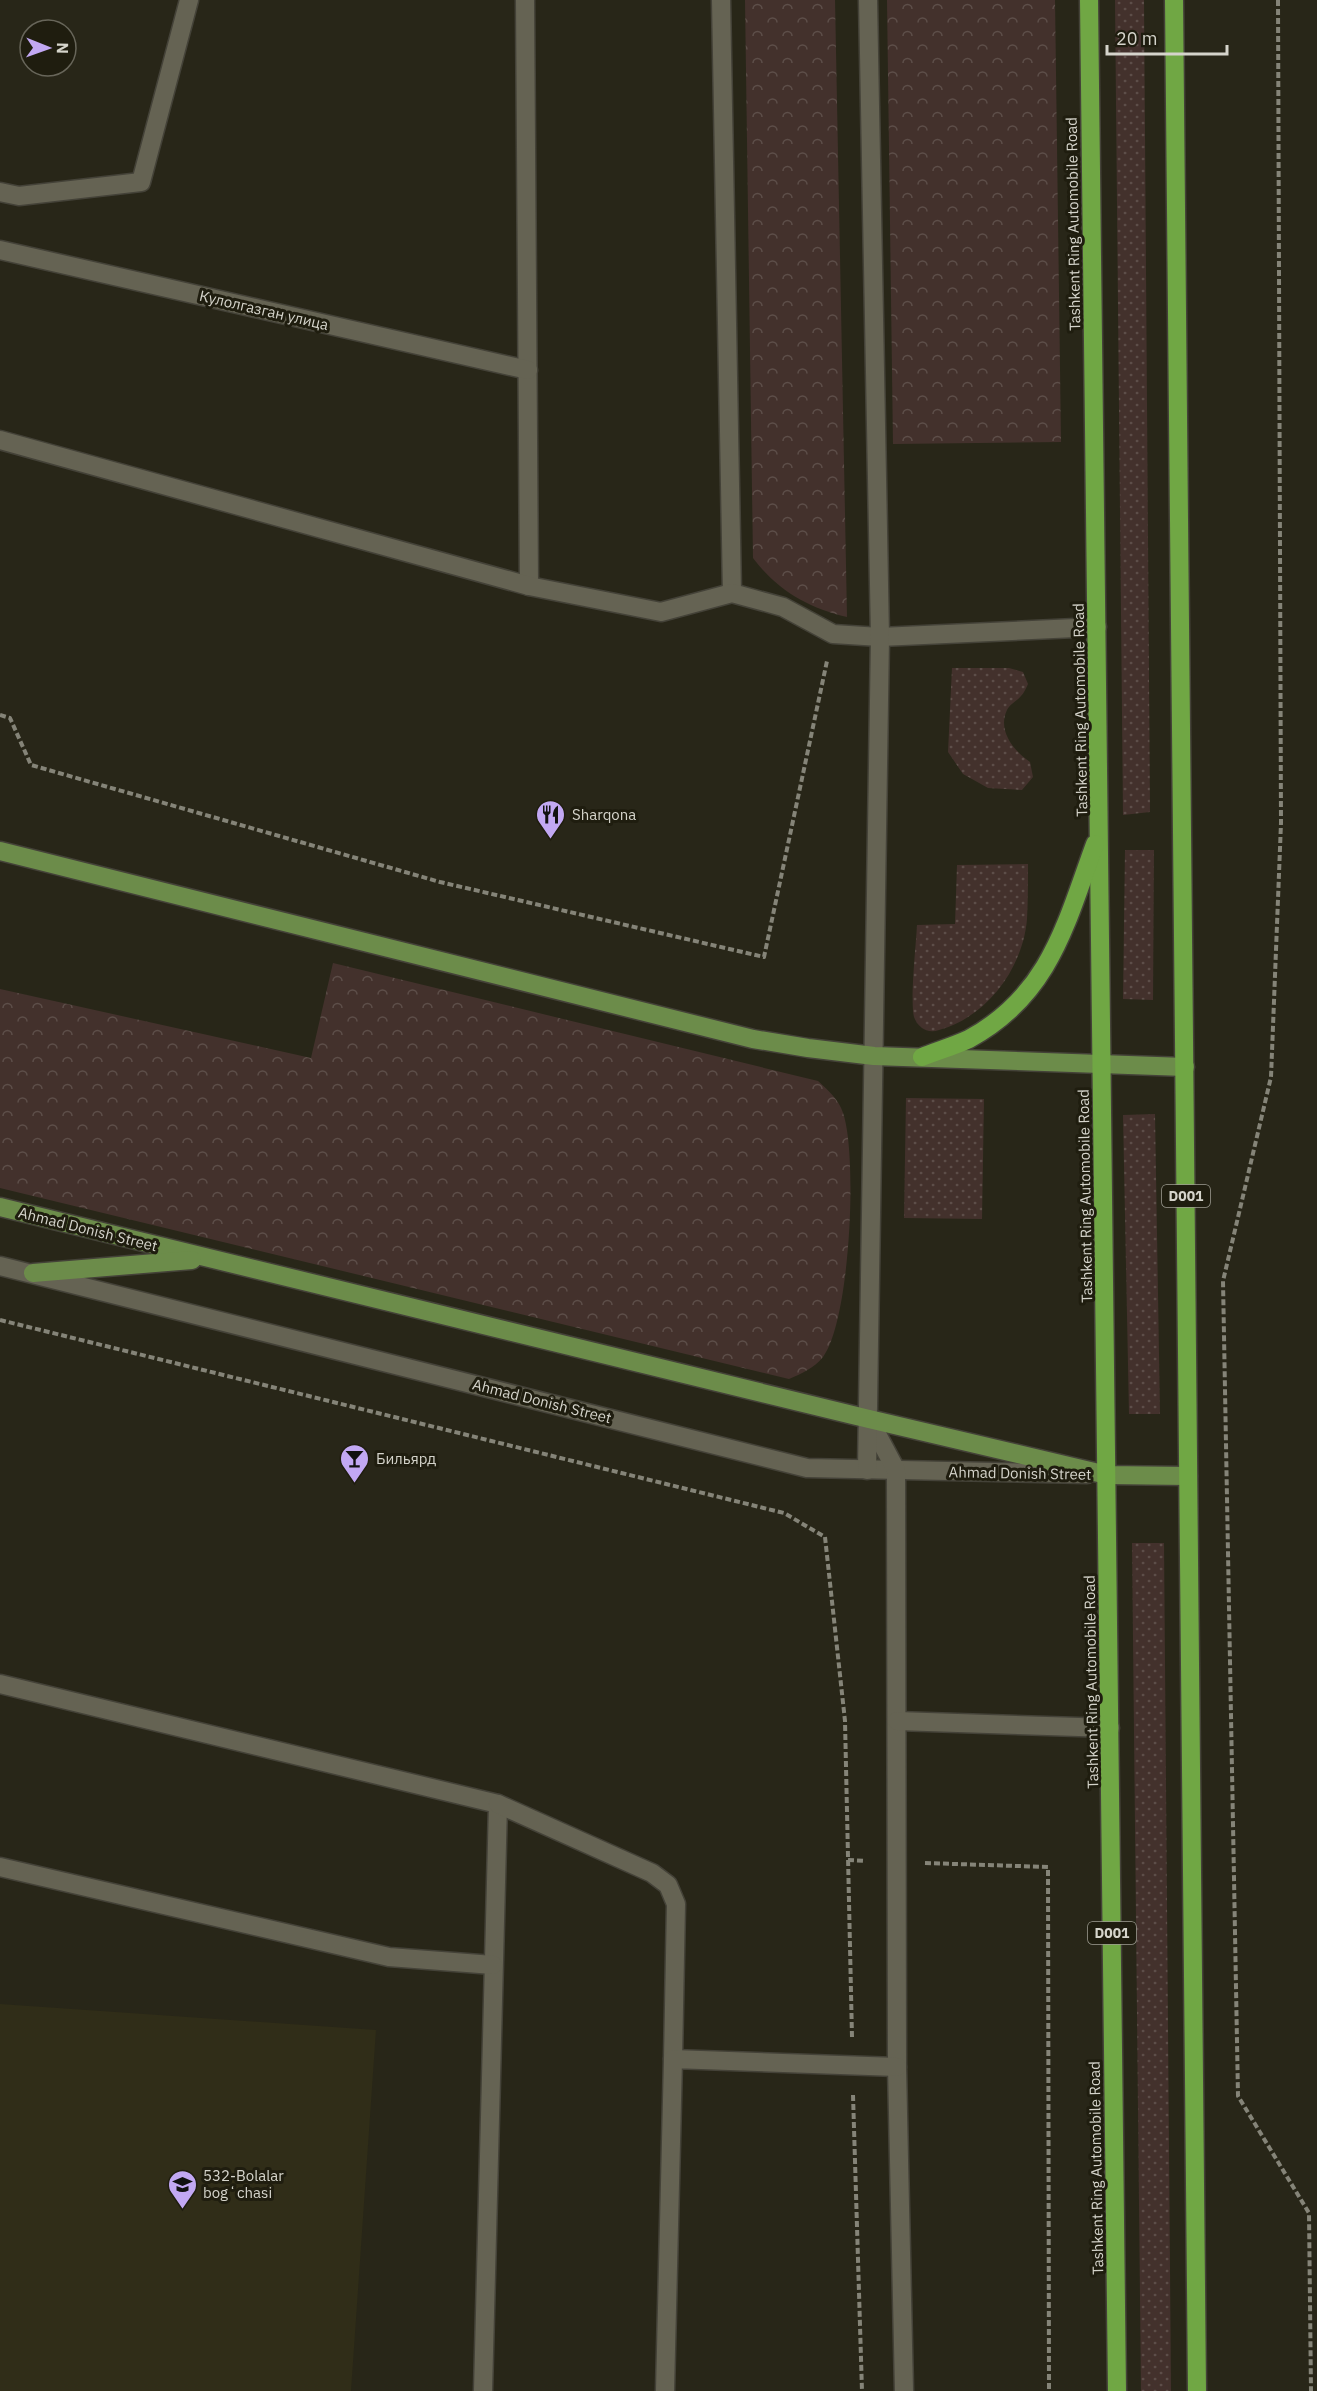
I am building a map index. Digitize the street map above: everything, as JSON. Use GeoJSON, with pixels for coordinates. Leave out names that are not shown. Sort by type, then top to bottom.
{"type":"FeatureCollection","features":[{"type":"Feature","properties":{"kind":"highway","name":"Tashkent Ring Automobile Road"},"geometry":{"type":"LineString","coordinates":[[1089,0],[1117,2391]]}},
{"type":"Feature","properties":{"kind":"highway","name":"D001"},"geometry":{"type":"LineString","coordinates":[[1174,0],[1197,2391]]}},
{"type":"Feature","properties":{"kind":"highway"},"geometry":{"type":"LineString","coordinates":[[922,1057],[967,1040],[986,1028],[1005,1015],[1035,983],[1059,945],[1099,831]]}},
{"type":"Feature","properties":{"kind":"main road"},"geometry":{"type":"LineString","coordinates":[[0,851],[753,1039],[874,1056],[1185,1067]]}},
{"type":"Feature","properties":{"kind":"main road","name":"Ahmad Donish Street"},"geometry":{"type":"LineString","coordinates":[[0,1207],[1107,1475]]}},
{"type":"Feature","properties":{"kind":"main road"},"geometry":{"type":"LineString","coordinates":[[33,1273],[209,1258]]}},
{"type":"Feature","properties":{"kind":"main road"},"geometry":{"type":"LineString","coordinates":[[1107,1475],[1188,1476]]}},
{"type":"Feature","properties":{"kind":"street"},"geometry":{"type":"LineString","coordinates":[[0,192],[19,196],[141,182],[189,0]]}},
{"type":"Feature","properties":{"kind":"street"},"geometry":{"type":"LineString","coordinates":[[525,0],[529,586]]}},
{"type":"Feature","properties":{"kind":"street"},"geometry":{"type":"LineString","coordinates":[[721,0],[732,593]]}},
{"type":"Feature","properties":{"kind":"street"},"geometry":{"type":"LineString","coordinates":[[867,1470],[880,637],[868,0]]}},
{"type":"Feature","properties":{"kind":"street","name":"Кулолгазган улица"},"geometry":{"type":"LineString","coordinates":[[0,249],[528,370]]}},
{"type":"Feature","properties":{"kind":"street"},"geometry":{"type":"LineString","coordinates":[[0,440],[529,586],[661,612],[732,593],[783,607],[833,634],[880,637],[1097,627]]}},
{"type":"Feature","properties":{"kind":"street","name":"Ahmad Donish Street"},"geometry":{"type":"LineString","coordinates":[[0,1266],[807,1468],[1107,1475]]}},
{"type":"Feature","properties":{"kind":"street"},"geometry":{"type":"LineString","coordinates":[[869,1419],[896,1470],[897,2067],[904,2391]]}},
{"type":"Feature","properties":{"kind":"street"},"geometry":{"type":"LineString","coordinates":[[0,1684],[498,1804],[652,1873],[668,1885],[676,1904],[665,2391]]}},
{"type":"Feature","properties":{"kind":"street"},"geometry":{"type":"LineString","coordinates":[[897,1721],[1110,1728]]}},
{"type":"Feature","properties":{"kind":"street"},"geometry":{"type":"LineString","coordinates":[[483,2391],[498,1804]]}},
{"type":"Feature","properties":{"kind":"street"},"geometry":{"type":"LineString","coordinates":[[0,1867],[389,1958],[493,1965]]}},
{"type":"Feature","properties":{"kind":"street"},"geometry":{"type":"LineString","coordinates":[[673,2059],[897,2067]]}},
{"type":"Feature","properties":{"kind":"path"},"geometry":{"type":"LineString","coordinates":[[1278,0],[1281,823],[1271,1077],[1223,1281],[1238,2096],[1309,2213],[1311,2391]]}},
{"type":"Feature","properties":{"kind":"path"},"geometry":{"type":"LineString","coordinates":[[0,715],[10,718],[31,765],[440,882],[764,957],[833,634]]}},
{"type":"Feature","properties":{"kind":"path"},"geometry":{"type":"LineString","coordinates":[[0,1320],[784,1513],[825,1537],[845,1721],[862,2391]]}},
{"type":"Feature","properties":{"kind":"path"},"geometry":{"type":"LineString","coordinates":[[848,1860],[1048,1867],[1049,2391]]}},
{"type":"Feature","properties":{"kind":"shaded area","name":"532-Bolalar bogʻchasi"},"geometry":{"type":"Polygon","coordinates":[[[0,2004],[376,2030],[351,2391],[0,2391],[0,2004]]]}},
{"type":"Feature","properties":{"kind":"green space"},"geometry":{"type":"Polygon","coordinates":[[[745,0],[835,0],[847,617],[806,603],[794,596],[772,579],[753,558],[745,0]]]}},
{"type":"Feature","properties":{"kind":"green space"},"geometry":{"type":"Polygon","coordinates":[[[887,0],[1055,0],[1061,442],[893,444],[887,0]]]}},
{"type":"Feature","properties":{"kind":"green space"},"geometry":{"type":"Polygon","coordinates":[[[1115,0],[1144,0],[1150,812],[1123,815],[1115,0]]]}},
{"type":"Feature","properties":{"kind":"green space"},"geometry":{"type":"Polygon","coordinates":[[[952,668],[1009,668],[1023,672],[1028,684],[1022,695],[1007,710],[1004,718],[1009,740],[1030,762],[1033,777],[1022,790],[988,788],[963,774],[948,752],[952,668]]]}},
{"type":"Feature","properties":{"kind":"green space"},"geometry":{"type":"Polygon","coordinates":[[[1125,850],[1154,850],[1153,1000],[1123,999],[1125,850]]]}},
{"type":"Feature","properties":{"kind":"green space"},"geometry":{"type":"Polygon","coordinates":[[[1028,864],[1027,919],[1024,937],[1010,972],[987,1002],[972,1014],[956,1024],[939,1030],[924,1029],[916,1021],[913,1009],[917,925],[955,924],[957,865],[1028,864]]]}},
{"type":"Feature","properties":{"kind":"green space"},"geometry":{"type":"Polygon","coordinates":[[[333,963],[818,1081],[833,1096],[843,1113],[848,1134],[850,1164],[849,1238],[845,1275],[840,1310],[832,1338],[823,1357],[803,1373],[789,1379],[0,1188],[0,989],[311,1058],[333,963]]]}},
{"type":"Feature","properties":{"kind":"green space"},"geometry":{"type":"Polygon","coordinates":[[[906,1098],[984,1099],[982,1219],[904,1218],[906,1098]]]}},
{"type":"Feature","properties":{"kind":"green space"},"geometry":{"type":"Polygon","coordinates":[[[1155,1114],[1160,1414],[1129,1414],[1123,1115],[1155,1114]]]}},
{"type":"Feature","properties":{"kind":"green space"},"geometry":{"type":"Polygon","coordinates":[[[1132,1543],[1164,1543],[1171,2391],[1141,2391],[1132,1543]]]}},
{"type":"Feature","properties":{"kind":"place","name":"Sharqona"},"geometry":{"type":"Point","coordinates":[551,840]}},
{"type":"Feature","properties":{"kind":"place","name":"Бильярд"},"geometry":{"type":"Point","coordinates":[355,1484]}},
{"type":"Feature","properties":{"kind":"place","name":"532-Bolalar bogʻchasi"},"geometry":{"type":"Point","coordinates":[182,2210]}}]}
